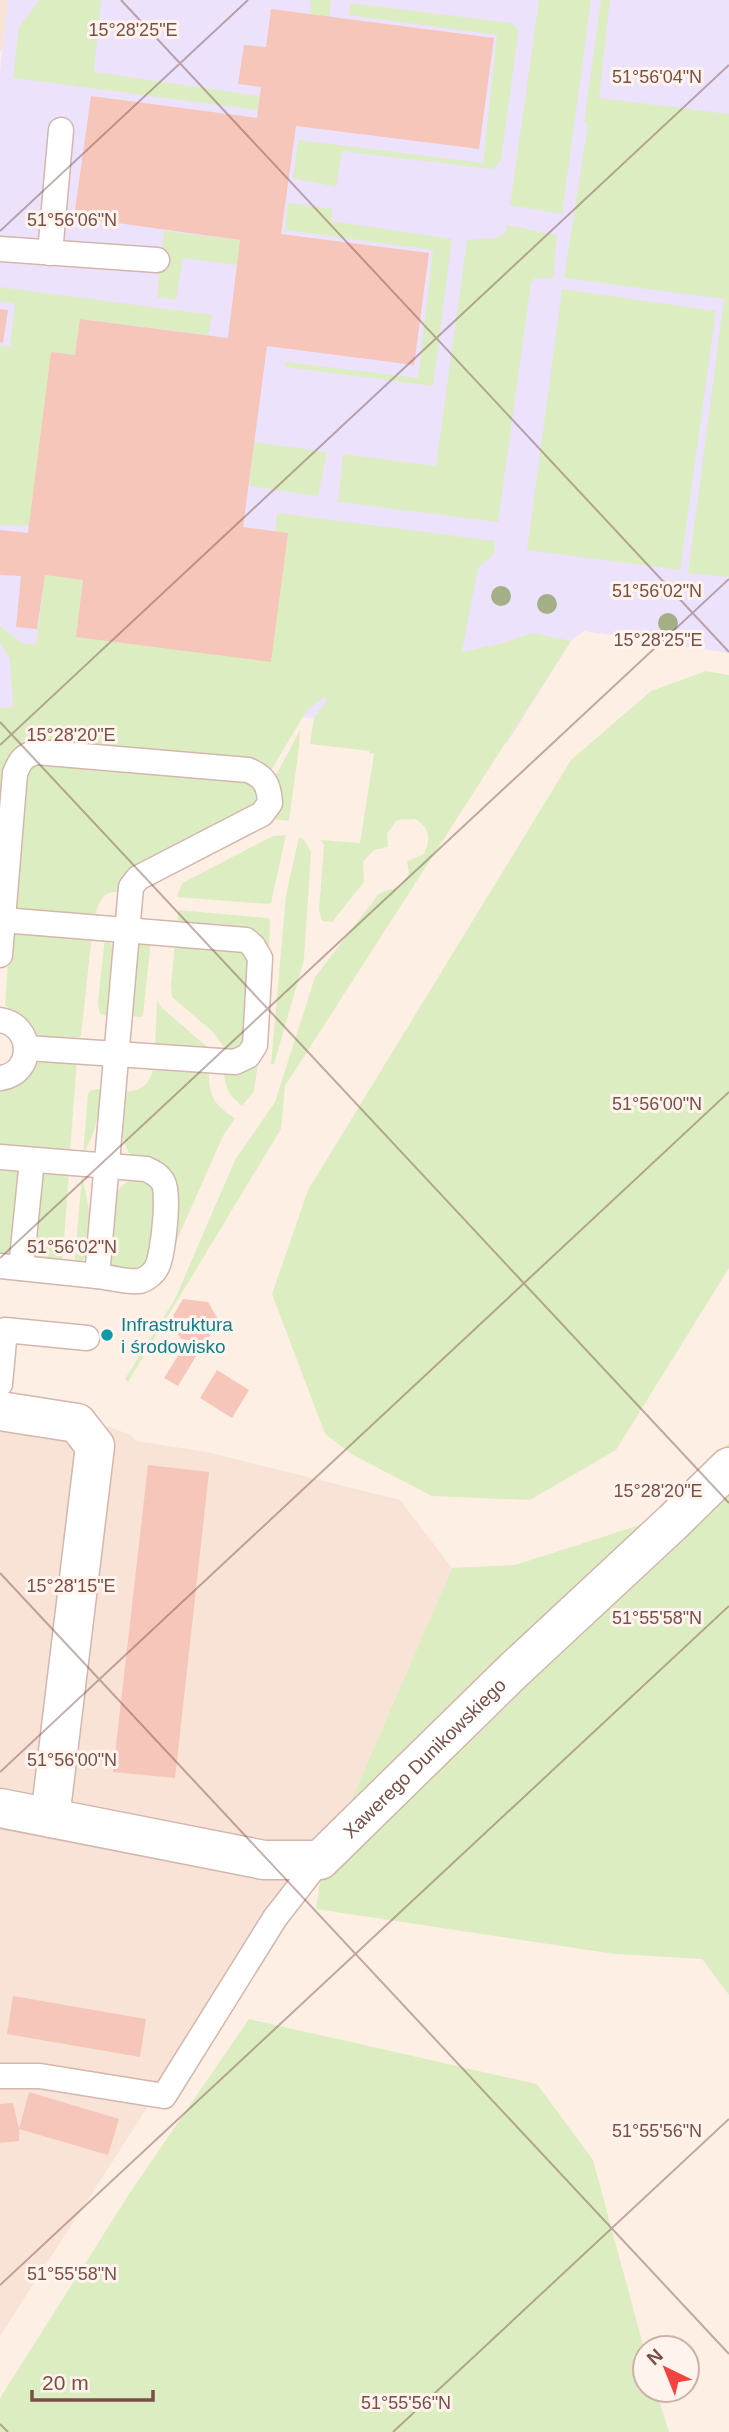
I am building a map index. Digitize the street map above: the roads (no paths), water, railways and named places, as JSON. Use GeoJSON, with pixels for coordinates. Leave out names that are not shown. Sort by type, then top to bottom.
{"type":"FeatureCollection","features":[{"type":"Feature","properties":{"kind":"street"},"geometry":{"type":"LineString","coordinates":[[0,1411],[77,1423],[95,1446],[50,1818]]}},
{"type":"Feature","properties":{"kind":"street","name":"Xawerego Dunikowskiego"},"geometry":{"type":"LineString","coordinates":[[320,1860],[514,1670],[729,1467]]}},
{"type":"Feature","properties":{"kind":"street"},"geometry":{"type":"LineString","coordinates":[[0,1808],[264,1860],[320,1860]]}},
{"type":"Feature","properties":{"kind":"lane"},"geometry":{"type":"LineString","coordinates":[[50,253],[61,130]]}},
{"type":"Feature","properties":{"kind":"lane"},"geometry":{"type":"LineString","coordinates":[[0,249],[157,260]]}},
{"type":"Feature","properties":{"kind":"lane"},"geometry":{"type":"LineString","coordinates":[[0,955],[15,773],[19,761],[25,755],[36,752],[248,770],[262,776],[269,788],[270,803],[262,814],[138,878],[131,887],[97,1276]]}},
{"type":"Feature","properties":{"kind":"lane"},"geometry":{"type":"LineString","coordinates":[[3,920],[246,940],[260,958],[255,1045],[248,1056],[235,1062],[27,1048]]}},
{"type":"Feature","properties":{"kind":"lane"},"geometry":{"type":"LineString","coordinates":[[0,1020],[13,1024],[20,1030],[27,1048],[26,1058],[21,1066],[14,1073],[0,1078]]}},
{"type":"Feature","properties":{"kind":"lane"},"geometry":{"type":"LineString","coordinates":[[0,1157],[146,1169],[156,1174],[165,1183],[167,1195],[160,1256],[156,1268],[149,1276],[141,1281],[10,1267],[32,1160]]}},
{"type":"Feature","properties":{"kind":"lane"},"geometry":{"type":"LineString","coordinates":[[0,1384],[2,1330],[88,1338]]}},
{"type":"Feature","properties":{"kind":"lane"},"geometry":{"type":"LineString","coordinates":[[0,2076],[40,2076],[164,2096],[275,1918],[320,1860]]}},
{"type":"Feature","properties":{"kind":"place","name":"Infrastruktura i środowisko"},"geometry":{"type":"Point","coordinates":[107,1335]}}]}
